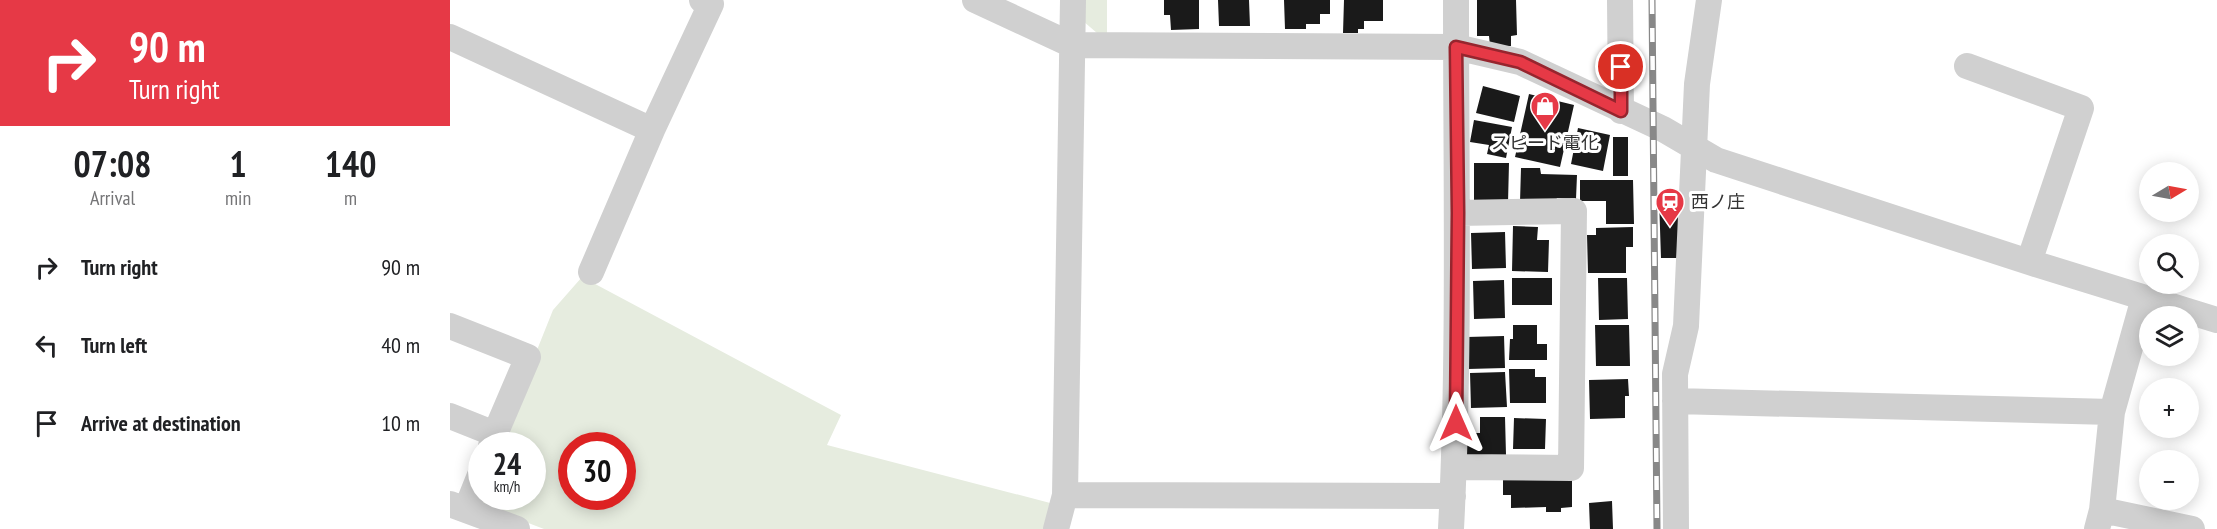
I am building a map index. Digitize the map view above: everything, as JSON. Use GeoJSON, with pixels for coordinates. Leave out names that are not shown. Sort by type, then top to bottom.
{"type":"FeatureCollection","features":[{"type":"Feature","properties":{"kind":"street"},"geometry":{"type":"LineString","coordinates":[[975,0],[1072,45],[1456,47],[1520,62],[1663,129],[1716,160],[2029,262],[2217,320]]}},
{"type":"Feature","properties":{"kind":"street"},"geometry":{"type":"LineString","coordinates":[[1056,529],[1065,495],[1073,0]]}},
{"type":"Feature","properties":{"kind":"street"},"geometry":{"type":"LineString","coordinates":[[1452,529],[1456,467],[1458,213],[1456,0]]}},
{"type":"Feature","properties":{"kind":"street"},"geometry":{"type":"LineString","coordinates":[[1620,0],[1621,111]]}},
{"type":"Feature","properties":{"kind":"street"},"geometry":{"type":"LineString","coordinates":[[1676,529],[1675,374],[1686,326],[1697,84],[1709,0]]}},
{"type":"Feature","properties":{"kind":"street"},"geometry":{"type":"LineString","coordinates":[[591,272],[710,1]]}},
{"type":"Feature","properties":{"kind":"street"},"geometry":{"type":"LineString","coordinates":[[450,37],[652,130]]}},
{"type":"Feature","properties":{"kind":"street"},"geometry":{"type":"LineString","coordinates":[[1967,66],[2081,108],[2029,262]]}},
{"type":"Feature","properties":{"kind":"street"},"geometry":{"type":"LineString","coordinates":[[1456,467],[1571,468],[1574,222],[1574,211],[1458,213]]}},
{"type":"Feature","properties":{"kind":"street"},"geometry":{"type":"LineString","coordinates":[[2144,298],[2112,412],[2099,520],[2192,529]]}},
{"type":"Feature","properties":{"kind":"street"},"geometry":{"type":"LineString","coordinates":[[450,327],[528,357],[496,432]]}},
{"type":"Feature","properties":{"kind":"street"},"geometry":{"type":"LineString","coordinates":[[1675,401],[2112,412]]}},
{"type":"Feature","properties":{"kind":"street"},"geometry":{"type":"LineString","coordinates":[[450,416],[479,432]]}},
{"type":"Feature","properties":{"kind":"street"},"geometry":{"type":"LineString","coordinates":[[468,492],[458,507],[518,529]]}},
{"type":"Feature","properties":{"kind":"street"},"geometry":{"type":"LineString","coordinates":[[1065,495],[1453,495]]}},
{"type":"Feature","properties":{"kind":"shaded area"},"geometry":{"type":"Polygon","coordinates":[[[1083,0],[1107,0],[1107,33],[1097,33],[1083,21],[1083,0]]]}},
{"type":"Feature","properties":{"kind":"shaded area"},"geometry":{"type":"Polygon","coordinates":[[[582,277],[841,415],[827,445],[1054,504],[1047,529],[544,529],[494,510],[546,510],[546,432],[504,432],[553,310],[582,277]]]}},
{"type":"Feature","properties":{"kind":"building"},"geometry":{"type":"Polygon","coordinates":[[[1164,0],[1199,0],[1199,29],[1171,30],[1170,15],[1164,15],[1164,0]]]}},
{"type":"Feature","properties":{"kind":"building"},"geometry":{"type":"Polygon","coordinates":[[[1218,0],[1249,0],[1250,26],[1219,26],[1218,0]]]}},
{"type":"Feature","properties":{"kind":"building"},"geometry":{"type":"Polygon","coordinates":[[[1284,0],[1330,0],[1330,14],[1320,14],[1320,24],[1306,24],[1306,29],[1285,29],[1284,0]]]}},
{"type":"Feature","properties":{"kind":"building"},"geometry":{"type":"Polygon","coordinates":[[[1344,0],[1383,0],[1383,21],[1364,21],[1364,29],[1358,29],[1358,33],[1343,33],[1344,0]]]}},
{"type":"Feature","properties":{"kind":"building"},"geometry":{"type":"Polygon","coordinates":[[[1477,0],[1516,0],[1517,35],[1511,36],[1511,46],[1490,46],[1489,36],[1477,36],[1477,0]]]}},
{"type":"Feature","properties":{"kind":"building"},"geometry":{"type":"Polygon","coordinates":[[[1483,86],[1520,96],[1514,122],[1476,113],[1483,86]]]}},
{"type":"Feature","properties":{"kind":"building","name":"スピード電化"},"geometry":{"type":"Polygon","coordinates":[[[1529,94],[1574,105],[1560,167],[1515,157],[1529,94]]]}},
{"type":"Feature","properties":{"kind":"building"},"geometry":{"type":"Polygon","coordinates":[[[1474,120],[1512,127],[1506,158],[1487,154],[1489,145],[1470,142],[1474,120]]]}},
{"type":"Feature","properties":{"kind":"building"},"geometry":{"type":"Polygon","coordinates":[[[1578,128],[1610,135],[1603,171],[1571,164],[1578,128]]]}},
{"type":"Feature","properties":{"kind":"building"},"geometry":{"type":"Polygon","coordinates":[[[1613,137],[1628,137],[1628,176],[1613,176],[1613,137]]]}},
{"type":"Feature","properties":{"kind":"building"},"geometry":{"type":"Polygon","coordinates":[[[1474,163],[1509,163],[1508,203],[1474,203],[1474,163]]]}},
{"type":"Feature","properties":{"kind":"building"},"geometry":{"type":"Polygon","coordinates":[[[1521,168],[1540,168],[1541,174],[1577,175],[1576,199],[1557,198],[1555,203],[1520,202],[1521,168]]]}},
{"type":"Feature","properties":{"kind":"building"},"geometry":{"type":"Polygon","coordinates":[[[1580,180],[1633,180],[1634,224],[1606,224],[1606,201],[1580,201],[1580,180]]]}},
{"type":"Feature","properties":{"kind":"building"},"geometry":{"type":"Polygon","coordinates":[[[1683,197],[1685,258],[1661,258],[1659,198],[1683,197]]]}},
{"type":"Feature","properties":{"kind":"building"},"geometry":{"type":"Polygon","coordinates":[[[1513,226],[1538,227],[1537,240],[1549,240],[1548,272],[1512,271],[1513,226]]]}},
{"type":"Feature","properties":{"kind":"building"},"geometry":{"type":"Polygon","coordinates":[[[1633,227],[1633,247],[1626,247],[1626,273],[1588,273],[1587,235],[1596,235],[1596,228],[1633,227]]]}},
{"type":"Feature","properties":{"kind":"building"},"geometry":{"type":"Polygon","coordinates":[[[1505,232],[1506,268],[1472,269],[1471,233],[1505,232]]]}},
{"type":"Feature","properties":{"kind":"building"},"geometry":{"type":"Polygon","coordinates":[[[1512,278],[1552,278],[1552,305],[1512,305],[1512,278]]]}},
{"type":"Feature","properties":{"kind":"building"},"geometry":{"type":"Polygon","coordinates":[[[1598,278],[1627,278],[1628,319],[1599,320],[1598,278]]]}},
{"type":"Feature","properties":{"kind":"building"},"geometry":{"type":"Polygon","coordinates":[[[1504,280],[1505,318],[1474,319],[1473,281],[1504,280]]]}},
{"type":"Feature","properties":{"kind":"building"},"geometry":{"type":"Polygon","coordinates":[[[1513,325],[1537,325],[1537,344],[1547,344],[1547,360],[1509,360],[1513,325]]]}},
{"type":"Feature","properties":{"kind":"building"},"geometry":{"type":"Polygon","coordinates":[[[1595,325],[1629,325],[1630,366],[1596,366],[1595,325]]]}},
{"type":"Feature","properties":{"kind":"building"},"geometry":{"type":"Polygon","coordinates":[[[1504,336],[1505,368],[1468,369],[1467,337],[1504,336]]]}},
{"type":"Feature","properties":{"kind":"building"},"geometry":{"type":"Polygon","coordinates":[[[1509,369],[1535,369],[1535,377],[1546,377],[1546,403],[1510,403],[1509,369]]]}},
{"type":"Feature","properties":{"kind":"building"},"geometry":{"type":"Polygon","coordinates":[[[1505,372],[1507,407],[1471,408],[1470,373],[1505,372]]]}},
{"type":"Feature","properties":{"kind":"building"},"geometry":{"type":"Polygon","coordinates":[[[1628,379],[1629,396],[1625,396],[1625,418],[1590,419],[1589,380],[1628,379]]]}},
{"type":"Feature","properties":{"kind":"building"},"geometry":{"type":"Polygon","coordinates":[[[1480,417],[1505,417],[1506,455],[1467,455],[1467,433],[1480,433],[1480,417]]]}},
{"type":"Feature","properties":{"kind":"building"},"geometry":{"type":"Polygon","coordinates":[[[1514,418],[1546,419],[1545,449],[1513,449],[1514,418]]]}},
{"type":"Feature","properties":{"kind":"building"},"geometry":{"type":"Polygon","coordinates":[[[1503,480],[1572,480],[1572,507],[1561,508],[1561,512],[1546,512],[1546,507],[1511,508],[1511,495],[1503,495],[1503,480]]]}},
{"type":"Feature","properties":{"kind":"building"},"geometry":{"type":"Polygon","coordinates":[[[1612,501],[1613,529],[1590,529],[1589,503],[1612,501]]]}},
{"type":"Feature","properties":{"kind":"railway"},"geometry":{"type":"LineString","coordinates":[[1652,0],[1657,529]]}},
{"type":"Feature","properties":{"kind":"place","name":"スピード電化"},"geometry":{"type":"Point","coordinates":[1545,132]}},
{"type":"Feature","properties":{"kind":"place","name":"西ノ庄"},"geometry":{"type":"Point","coordinates":[1670,228]}},
{"type":"Feature","properties":{"kind":"route"},"geometry":{"type":"LineString","coordinates":[[1456,423],[1458,213],[1456,47],[1520,62],[1621,111],[1621,67]]}}]}
